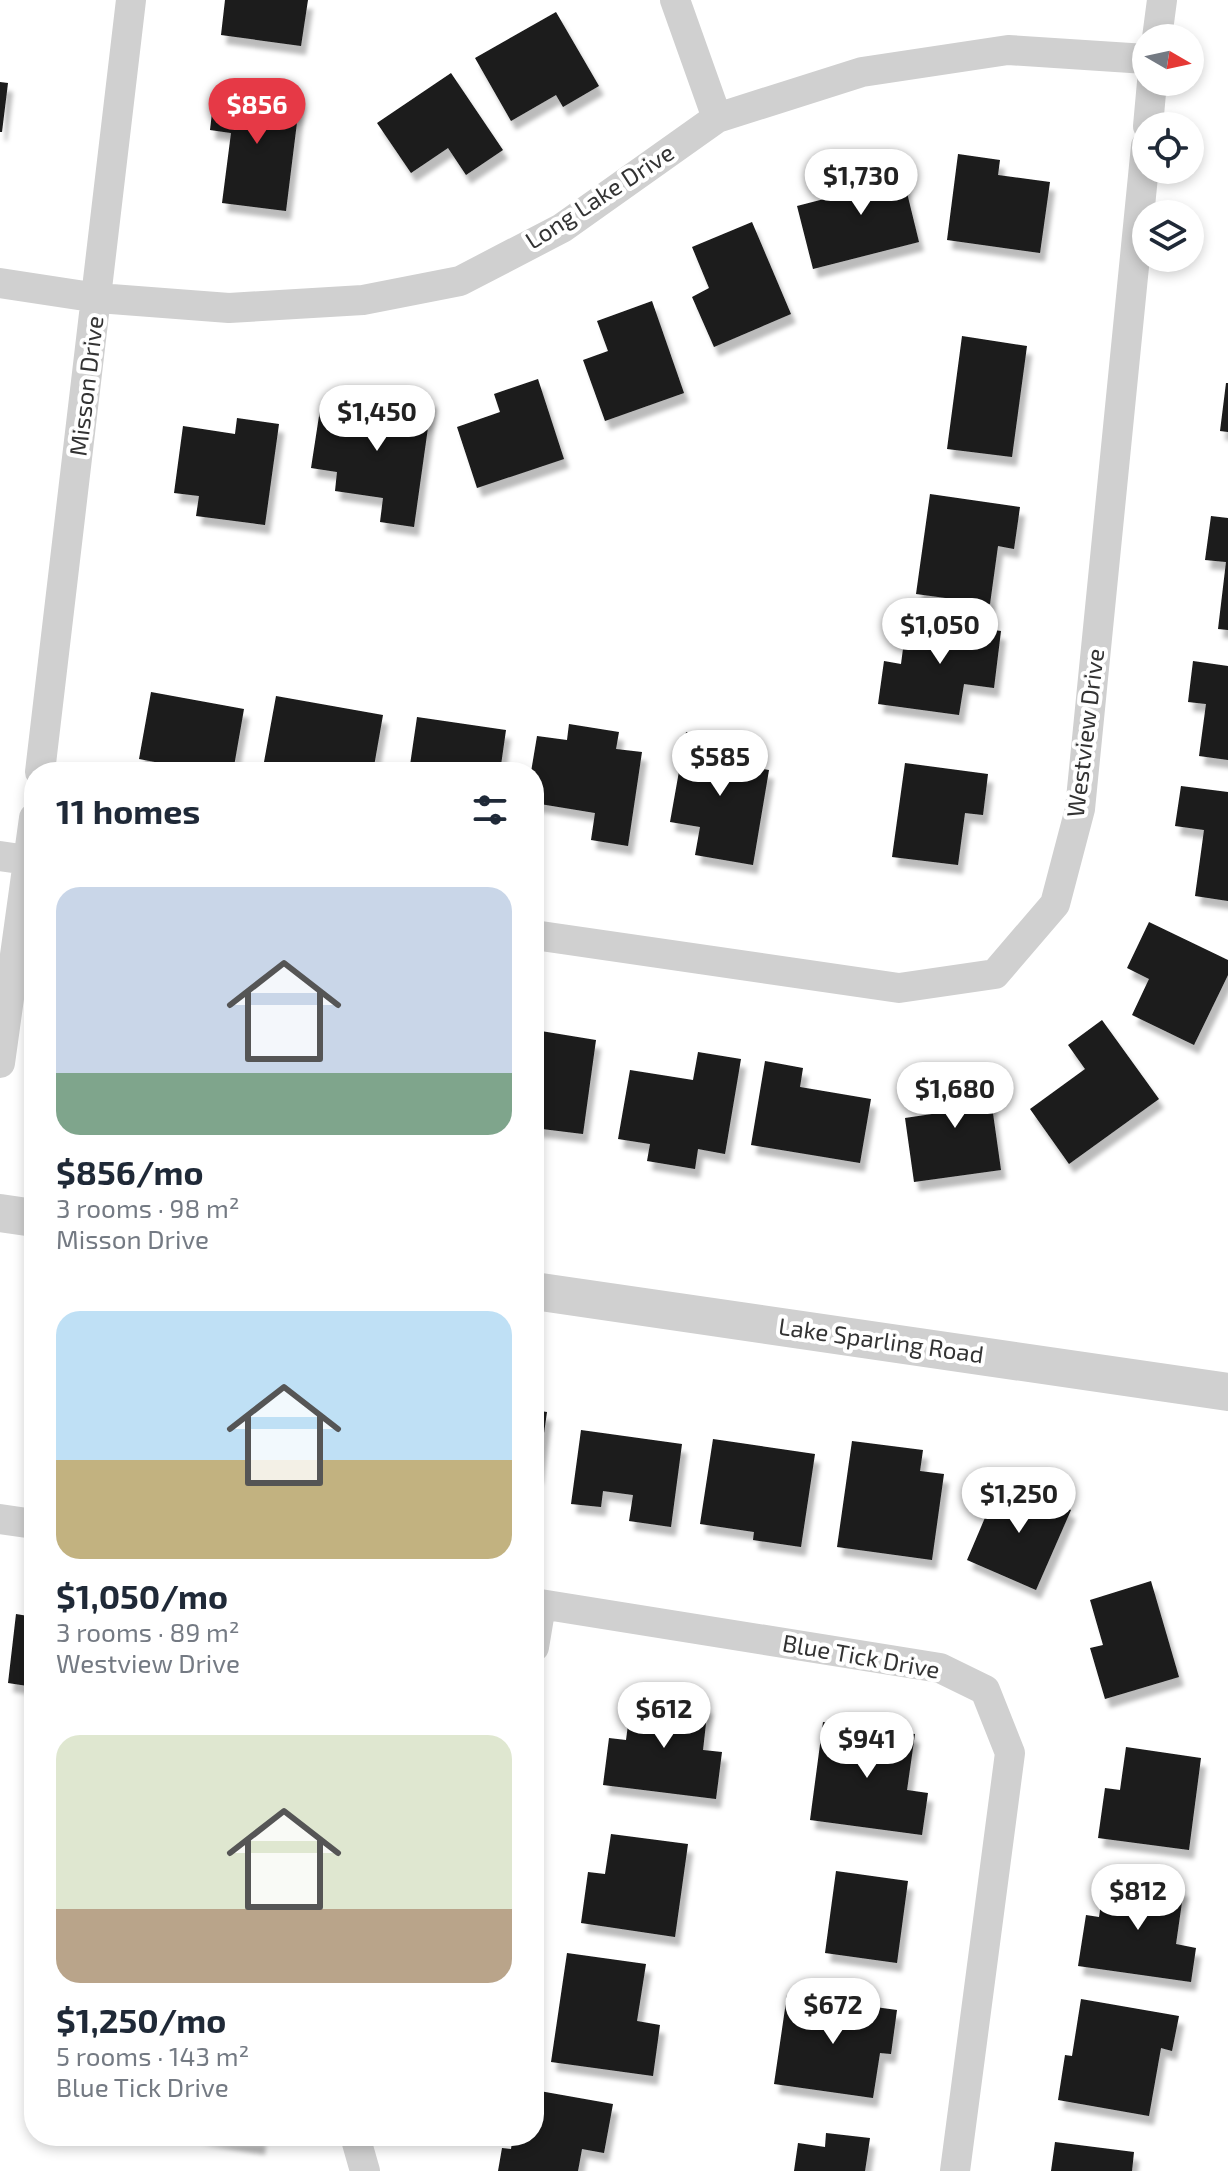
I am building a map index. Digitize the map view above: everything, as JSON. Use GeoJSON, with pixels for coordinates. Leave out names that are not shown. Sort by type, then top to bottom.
{"type":"FeatureCollection","features":[{"type":"Feature","properties":{"kind":"street","name":"Misson Drive"},"geometry":{"type":"LineString","coordinates":[[41,762],[131,0]]}},
{"type":"Feature","properties":{"kind":"street"},"geometry":{"type":"LineString","coordinates":[[675,0],[717,118]]}},
{"type":"Feature","properties":{"kind":"street"},"geometry":{"type":"LineString","coordinates":[[1159,24],[1162,0]]}},
{"type":"Feature","properties":{"kind":"street","name":"Long Lake Drive"},"geometry":{"type":"LineString","coordinates":[[0,283],[98,298],[229,308],[363,300],[460,281],[562,228],[717,118],[862,72],[1008,50],[1132,58]]}},
{"type":"Feature","properties":{"kind":"street","name":"Westview Drive"},"geometry":{"type":"LineString","coordinates":[[544,936],[899,988],[995,974],[1055,904],[1080,809],[1142,184]]}},
{"type":"Feature","properties":{"kind":"street"},"geometry":{"type":"LineString","coordinates":[[0,1063],[21,859]]}},
{"type":"Feature","properties":{"kind":"street"},"geometry":{"type":"LineString","coordinates":[[0,1213],[24,1217]]}},
{"type":"Feature","properties":{"kind":"street","name":"Lake Sparling Road"},"geometry":{"type":"LineString","coordinates":[[544,1292],[1228,1392]]}},
{"type":"Feature","properties":{"kind":"street"},"geometry":{"type":"LineString","coordinates":[[0,1519],[24,1523]]}},
{"type":"Feature","properties":{"kind":"street","name":"Blue Tick Drive"},"geometry":{"type":"LineString","coordinates":[[544,1605],[940,1668],[985,1690],[1010,1753],[955,2171]]}},
{"type":"Feature","properties":{"kind":"street"},"geometry":{"type":"LineString","coordinates":[[358,2146],[365,2171]]}},
{"type":"Feature","properties":{"kind":"building"},"geometry":{"type":"Polygon","coordinates":[[[225,0],[308,0],[301,46],[221,35],[225,0]]]}},
{"type":"Feature","properties":{"kind":"building"},"geometry":{"type":"Polygon","coordinates":[[[556,12],[599,86],[563,107],[556,95],[511,121],[475,58],[556,12]]]}},
{"type":"Feature","properties":{"kind":"building"},"geometry":{"type":"Polygon","coordinates":[[[451,73],[503,150],[466,175],[448,148],[411,173],[377,123],[451,73]]]}},
{"type":"Feature","properties":{"kind":"building"},"geometry":{"type":"Polygon","coordinates":[[[0,82],[8,83],[2,132],[0,132],[0,82]]]}},
{"type":"Feature","properties":{"kind":"building"},"geometry":{"type":"Polygon","coordinates":[[[215,87],[300,98],[286,211],[222,203],[231,133],[210,130],[215,87]]]}},
{"type":"Feature","properties":{"kind":"building"},"geometry":{"type":"Polygon","coordinates":[[[958,154],[1000,160],[998,175],[1050,182],[1040,253],[947,240],[958,154]]]}},
{"type":"Feature","properties":{"kind":"building"},"geometry":{"type":"Polygon","coordinates":[[[898,156],[919,242],[813,269],[797,206],[859,190],[853,167],[898,156]]]}},
{"type":"Feature","properties":{"kind":"building"},"geometry":{"type":"Polygon","coordinates":[[[752,222],[791,314],[714,347],[692,297],[709,288],[692,247],[752,222]]]}},
{"type":"Feature","properties":{"kind":"building"},"geometry":{"type":"Polygon","coordinates":[[[652,301],[684,393],[605,421],[583,360],[608,351],[597,321],[652,301]]]}},
{"type":"Feature","properties":{"kind":"building"},"geometry":{"type":"Polygon","coordinates":[[[962,336],[1027,346],[1012,457],[947,449],[962,336]]]}},
{"type":"Feature","properties":{"kind":"building"},"geometry":{"type":"Polygon","coordinates":[[[538,379],[564,459],[477,488],[457,427],[500,412],[494,394],[538,379]]]}},
{"type":"Feature","properties":{"kind":"building"},"geometry":{"type":"Polygon","coordinates":[[[1228,383],[1228,432],[1220,431],[1228,383]]]}},
{"type":"Feature","properties":{"kind":"building"},"geometry":{"type":"Polygon","coordinates":[[[395,393],[432,399],[414,527],[380,522],[383,498],[335,491],[337,472],[311,468],[321,403],[392,413],[395,393]]]}},
{"type":"Feature","properties":{"kind":"building"},"geometry":{"type":"Polygon","coordinates":[[[237,418],[279,424],[265,525],[196,516],[199,496],[174,493],[183,426],[235,434],[237,418]]]}},
{"type":"Feature","properties":{"kind":"building"},"geometry":{"type":"Polygon","coordinates":[[[930,494],[1020,507],[1014,549],[998,546],[990,604],[916,594],[930,494]]]}},
{"type":"Feature","properties":{"kind":"building"},"geometry":{"type":"Polygon","coordinates":[[[1211,516],[1228,518],[1228,630],[1218,629],[1226,562],[1205,560],[1211,516]]]}},
{"type":"Feature","properties":{"kind":"building"},"geometry":{"type":"Polygon","coordinates":[[[907,618],[1001,631],[994,688],[964,684],[959,715],[878,704],[884,661],[901,664],[907,618]]]}},
{"type":"Feature","properties":{"kind":"building"},"geometry":{"type":"Polygon","coordinates":[[[1193,661],[1228,666],[1228,760],[1199,756],[1206,704],[1188,702],[1193,661]]]}},
{"type":"Feature","properties":{"kind":"building"},"geometry":{"type":"Polygon","coordinates":[[[151,692],[244,709],[235,762],[155,762],[139,759],[151,692]]]}},
{"type":"Feature","properties":{"kind":"building"},"geometry":{"type":"Polygon","coordinates":[[[276,696],[383,715],[375,762],[264,762],[276,696]]]}},
{"type":"Feature","properties":{"kind":"building"},"geometry":{"type":"Polygon","coordinates":[[[417,717],[506,730],[501,762],[410,762],[417,717]]]}},
{"type":"Feature","properties":{"kind":"building"},"geometry":{"type":"Polygon","coordinates":[[[569,724],[619,732],[616,749],[642,752],[628,846],[591,840],[595,813],[544,805],[544,762],[533,762],[537,736],[567,740],[569,724]]]}},
{"type":"Feature","properties":{"kind":"building"},"geometry":{"type":"Polygon","coordinates":[[[686,732],[740,741],[735,764],[769,770],[753,865],[695,855],[700,827],[670,822],[686,732]]]}},
{"type":"Feature","properties":{"kind":"building"},"geometry":{"type":"Polygon","coordinates":[[[905,763],[988,774],[983,815],[965,813],[958,865],[892,857],[905,763]]]}},
{"type":"Feature","properties":{"kind":"building"},"geometry":{"type":"Polygon","coordinates":[[[1181,786],[1228,792],[1228,901],[1195,896],[1204,830],[1175,826],[1181,786]]]}},
{"type":"Feature","properties":{"kind":"building"},"geometry":{"type":"Polygon","coordinates":[[[1149,922],[1228,960],[1228,975],[1194,1045],[1132,1015],[1149,979],[1127,968],[1149,922]]]}},
{"type":"Feature","properties":{"kind":"building"},"geometry":{"type":"Polygon","coordinates":[[[1102,1020],[1159,1099],[1069,1164],[1030,1109],[1085,1069],[1068,1045],[1102,1020]]]}},
{"type":"Feature","properties":{"kind":"building"},"geometry":{"type":"Polygon","coordinates":[[[544,1031],[596,1040],[583,1134],[544,1129],[544,1031]]]}},
{"type":"Feature","properties":{"kind":"building"},"geometry":{"type":"Polygon","coordinates":[[[698,1052],[741,1059],[725,1154],[698,1149],[695,1169],[647,1161],[650,1144],[618,1139],[630,1070],[693,1080],[698,1052]]]}},
{"type":"Feature","properties":{"kind":"building"},"geometry":{"type":"Polygon","coordinates":[[[765,1061],[803,1068],[800,1087],[871,1099],[860,1163],[751,1145],[765,1061]]]}},
{"type":"Feature","properties":{"kind":"building"},"geometry":{"type":"Polygon","coordinates":[[[987,1071],[1001,1170],[914,1182],[905,1118],[932,1114],[928,1079],[987,1071]]]}},
{"type":"Feature","properties":{"kind":"building"},"geometry":{"type":"Polygon","coordinates":[[[581,1430],[682,1444],[671,1527],[629,1521],[633,1495],[603,1491],[601,1507],[571,1504],[581,1430]]]}},
{"type":"Feature","properties":{"kind":"building"},"geometry":{"type":"Polygon","coordinates":[[[713,1439],[815,1454],[801,1547],[753,1540],[754,1532],[700,1524],[713,1439]]]}},
{"type":"Feature","properties":{"kind":"building"},"geometry":{"type":"Polygon","coordinates":[[[852,1441],[923,1450],[920,1471],[944,1474],[932,1560],[837,1547],[852,1441]]]}},
{"type":"Feature","properties":{"kind":"building"},"geometry":{"type":"Polygon","coordinates":[[[1001,1480],[1071,1510],[1036,1590],[967,1560],[1001,1480]]]}},
{"type":"Feature","properties":{"kind":"building"},"geometry":{"type":"Polygon","coordinates":[[[1151,1581],[1179,1677],[1105,1699],[1090,1648],[1103,1645],[1090,1600],[1151,1581]]]}},
{"type":"Feature","properties":{"kind":"building"},"geometry":{"type":"Polygon","coordinates":[[[16,1614],[24,1615],[24,1685],[8,1683],[16,1614]]]}},
{"type":"Feature","properties":{"kind":"building"},"geometry":{"type":"Polygon","coordinates":[[[632,1695],[708,1705],[703,1750],[722,1752],[716,1799],[603,1785],[609,1738],[626,1740],[632,1695]]]}},
{"type":"Feature","properties":{"kind":"building"},"geometry":{"type":"Polygon","coordinates":[[[823,1722],[915,1734],[907,1790],[928,1793],[922,1835],[810,1820],[823,1722]]]}},
{"type":"Feature","properties":{"kind":"building"},"geometry":{"type":"Polygon","coordinates":[[[1126,1747],[1201,1758],[1189,1850],[1098,1838],[1105,1788],[1120,1790],[1126,1747]]]}},
{"type":"Feature","properties":{"kind":"building"},"geometry":{"type":"Polygon","coordinates":[[[611,1834],[688,1844],[675,1937],[581,1923],[588,1872],[605,1874],[611,1834]]]}},
{"type":"Feature","properties":{"kind":"building"},"geometry":{"type":"Polygon","coordinates":[[[836,1871],[908,1881],[897,1963],[825,1953],[836,1871]]]}},
{"type":"Feature","properties":{"kind":"building"},"geometry":{"type":"Polygon","coordinates":[[[1105,1877],[1184,1888],[1176,1944],[1196,1948],[1191,1982],[1078,1966],[1086,1915],[1099,1917],[1105,1877]]]}},
{"type":"Feature","properties":{"kind":"building"},"geometry":{"type":"Polygon","coordinates":[[[567,1953],[646,1964],[637,2021],[660,2025],[653,2076],[551,2062],[567,1953]]]}},
{"type":"Feature","properties":{"kind":"building"},"geometry":{"type":"Polygon","coordinates":[[[787,1995],[897,2010],[891,2054],[880,2053],[873,2098],[774,2084],[787,1995]]]}},
{"type":"Feature","properties":{"kind":"building"},"geometry":{"type":"Polygon","coordinates":[[[1081,1999],[1179,2016],[1172,2051],[1161,2048],[1149,2116],[1058,2100],[1065,2055],[1072,2056],[1081,1999]]]}},
{"type":"Feature","properties":{"kind":"building"},"geometry":{"type":"Polygon","coordinates":[[[544,2092],[613,2104],[604,2153],[582,2149],[578,2171],[498,2171],[502,2148],[511,2149],[511,2146],[544,2146],[544,2092]]]}},
{"type":"Feature","properties":{"kind":"building"},"geometry":{"type":"Polygon","coordinates":[[[826,2133],[870,2138],[865,2171],[794,2171],[798,2143],[825,2147],[826,2133]]]}},
{"type":"Feature","properties":{"kind":"building"},"geometry":{"type":"Polygon","coordinates":[[[1055,2142],[1134,2152],[1132,2171],[1051,2171],[1055,2142]]]}}]}
